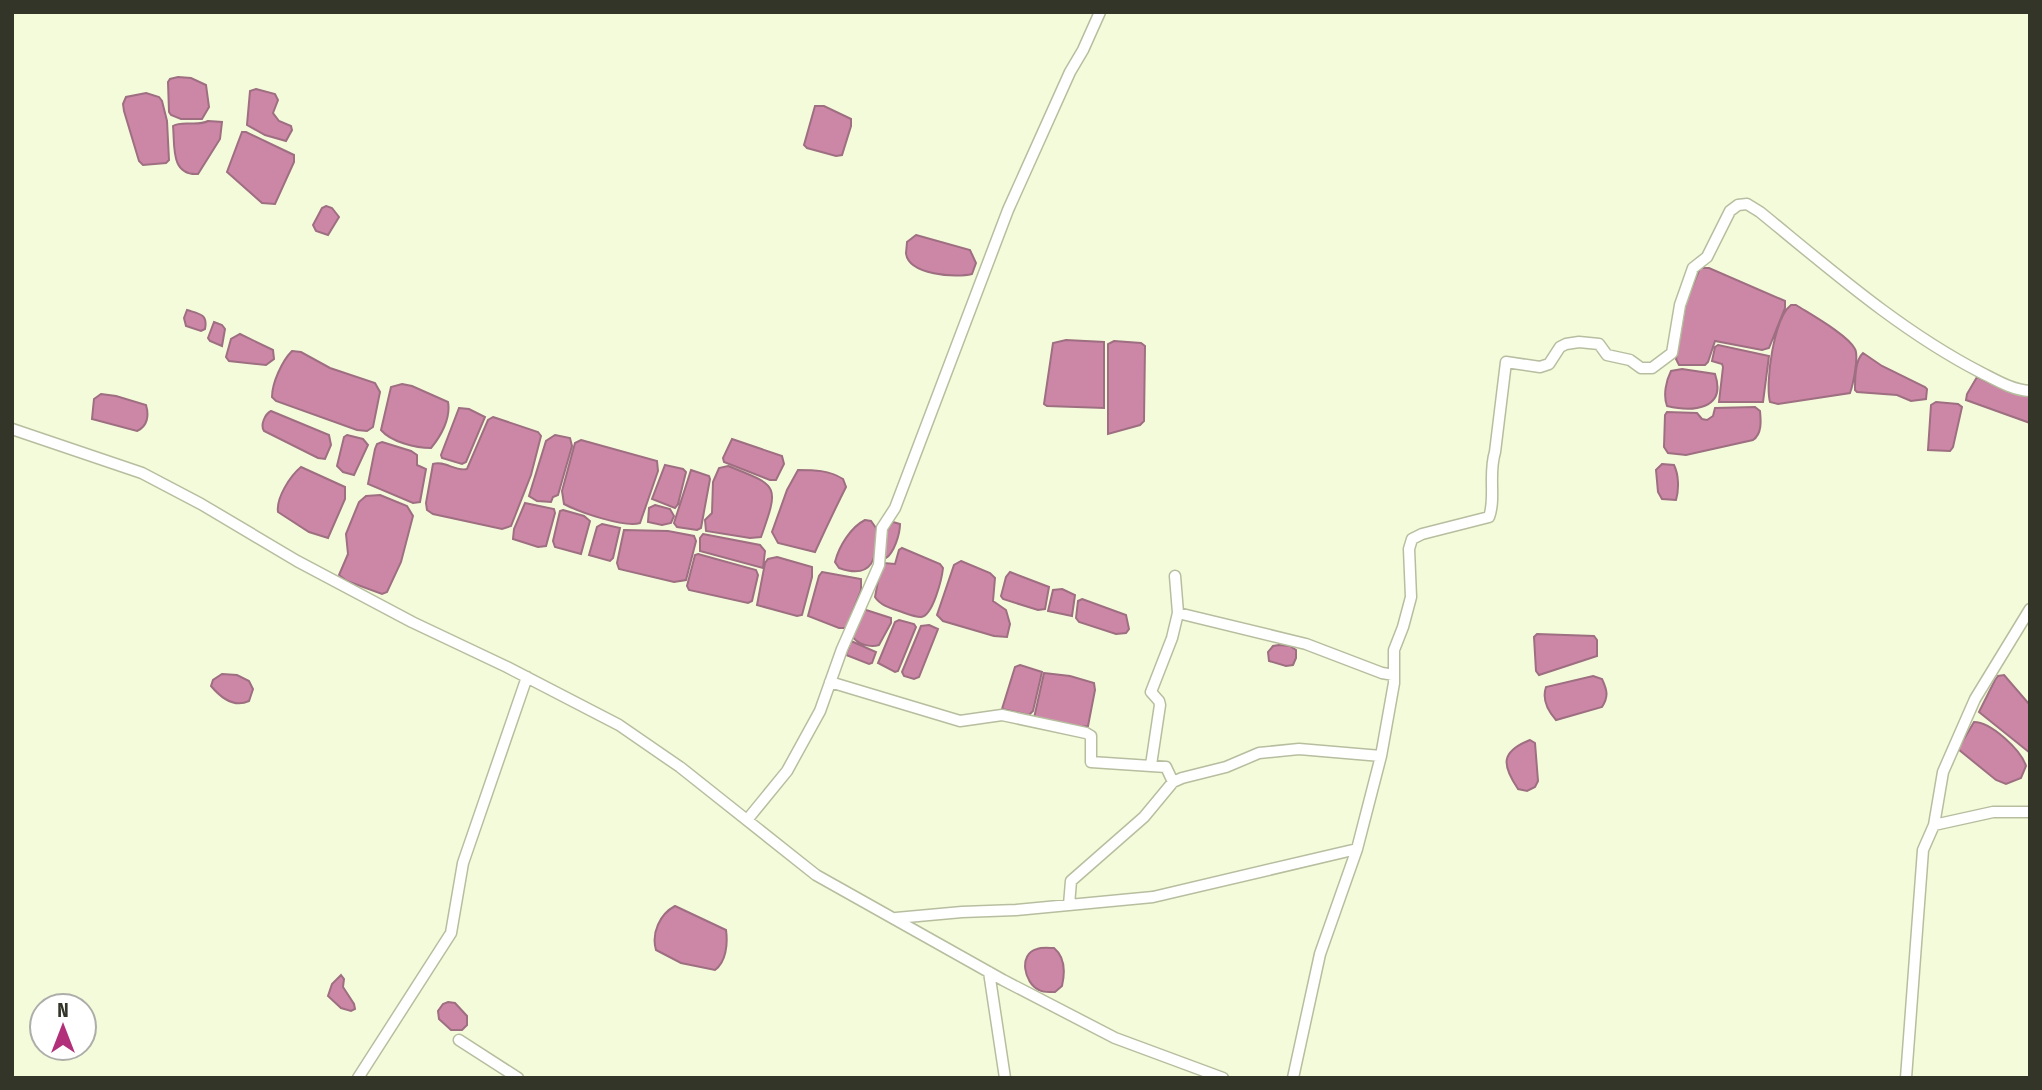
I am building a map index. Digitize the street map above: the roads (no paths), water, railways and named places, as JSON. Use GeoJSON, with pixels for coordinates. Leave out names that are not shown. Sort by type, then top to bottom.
{"type":"FeatureCollection","features":[{"type":"Feature","properties":{"kind":"street"},"geometry":{"type":"LineString","coordinates":[[747,820],[787,771],[820,711],[851,627],[878,565],[882,528],[895,508],[1008,210],[1100,12]]}},
{"type":"Feature","properties":{"kind":"street"},"geometry":{"type":"LineString","coordinates":[[1293,1078],[1320,954],[1357,849],[1381,755],[1389,717],[1394,650],[1410,597],[1409,550],[1412,539],[1489,517],[1492,510],[1490,466],[1506,362],[1540,367],[1549,364],[1560,347],[1579,342],[1599,344],[1607,355],[1630,359],[1641,368],[1652,368],[1665,360],[1672,353],[1681,305],[1693,268],[1707,257],[1730,211],[1738,205],[1747,204],[1753,206],[1857,291],[1947,354],[2007,385],[2030,391]]}},
{"type":"Feature","properties":{"kind":"street"},"geometry":{"type":"LineString","coordinates":[[12,429],[142,474],[412,622],[620,725],[680,767],[816,875],[989,972],[1115,1038],[1223,1078]]}},
{"type":"Feature","properties":{"kind":"street"},"geometry":{"type":"LineString","coordinates":[[1151,765],[1160,705],[1151,692],[1172,638],[1178,612],[1175,576]]}},
{"type":"Feature","properties":{"kind":"street"},"geometry":{"type":"LineString","coordinates":[[1906,1078],[1923,850],[1934,825],[1943,772],[1975,699],[2030,609]]}},
{"type":"Feature","properties":{"kind":"street"},"geometry":{"type":"LineString","coordinates":[[1178,612],[1306,644],[1394,676]]}},
{"type":"Feature","properties":{"kind":"street"},"geometry":{"type":"LineString","coordinates":[[358,1078],[451,933],[463,863],[527,677]]}},
{"type":"Feature","properties":{"kind":"street"},"geometry":{"type":"LineString","coordinates":[[830,682],[960,721],[1002,715],[1086,733],[1091,736],[1091,762],[1166,767],[1173,782]]}},
{"type":"Feature","properties":{"kind":"street"},"geometry":{"type":"LineString","coordinates":[[1069,905],[1071,881],[1144,817],[1173,782],[1226,767],[1259,753],[1299,748],[1381,755]]}},
{"type":"Feature","properties":{"kind":"street"},"geometry":{"type":"LineString","coordinates":[[1934,825],[1993,812],[2030,811]]}},
{"type":"Feature","properties":{"kind":"street"},"geometry":{"type":"LineString","coordinates":[[895,918],[1153,897],[1357,849]]}},
{"type":"Feature","properties":{"kind":"street"},"geometry":{"type":"LineString","coordinates":[[989,972],[1005,1078]]}},
{"type":"Feature","properties":{"kind":"street"},"geometry":{"type":"LineString","coordinates":[[458,1040],[518,1078]]}}]}
